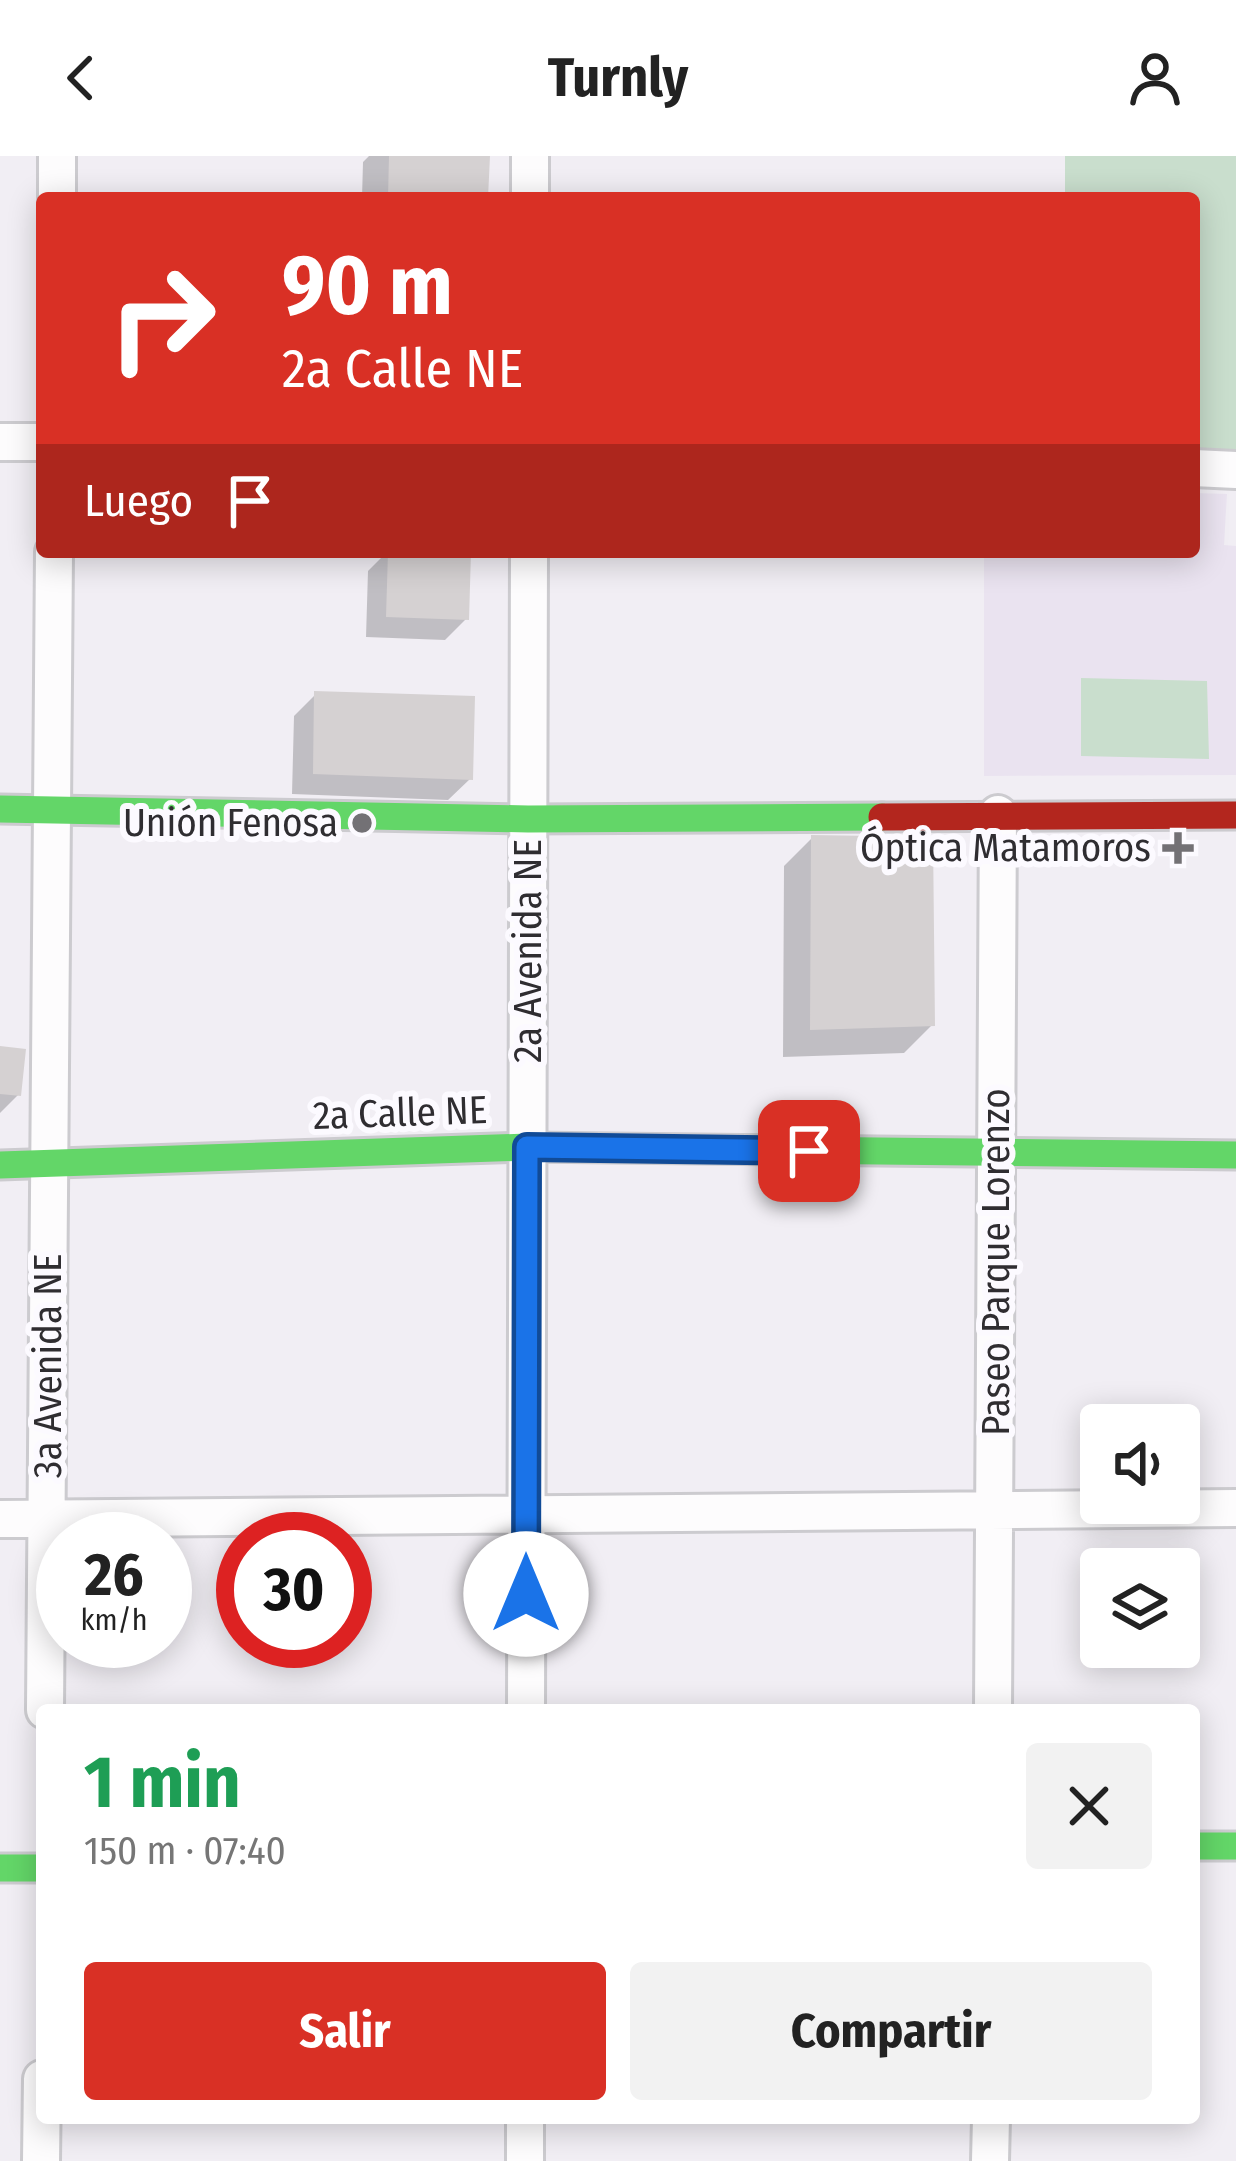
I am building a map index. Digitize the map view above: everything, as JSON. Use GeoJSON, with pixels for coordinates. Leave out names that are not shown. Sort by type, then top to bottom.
{"type":"FeatureCollection","features":[{"type":"Feature","properties":{"kind":"street"},"geometry":{"type":"LineString","coordinates":[[57,156],[57,192]]}},
{"type":"Feature","properties":{"kind":"street"},"geometry":{"type":"LineString","coordinates":[[530,156],[530,192]]}},
{"type":"Feature","properties":{"kind":"street"},"geometry":{"type":"LineString","coordinates":[[0,442],[36,442]]}},
{"type":"Feature","properties":{"kind":"street"},"geometry":{"type":"LineString","coordinates":[[1200,468],[1236,470]]}},
{"type":"Feature","properties":{"kind":"street","name":"3a Avenida NE"},"geometry":{"type":"LineString","coordinates":[[46,1512],[54,558]]}},
{"type":"Feature","properties":{"kind":"street","name":"2a Avenida NE"},"geometry":{"type":"LineString","coordinates":[[526,1704],[529,558]]}},
{"type":"Feature","properties":{"kind":"street"},"geometry":{"type":"LineString","coordinates":[[0,809],[528,819],[1236,815]]}},
{"type":"Feature","properties":{"kind":"street","name":"Paseo Parque Lorenzo"},"geometry":{"type":"LineString","coordinates":[[993,1704],[998,814]]}},
{"type":"Feature","properties":{"kind":"street","name":"2a Calle NE"},"geometry":{"type":"LineString","coordinates":[[0,1165],[527,1147],[1236,1155]]}},
{"type":"Feature","properties":{"kind":"street"},"geometry":{"type":"LineString","coordinates":[[192,1519],[1236,1508]]}},
{"type":"Feature","properties":{"kind":"street"},"geometry":{"type":"LineString","coordinates":[[0,1519],[36,1521]]}},
{"type":"Feature","properties":{"kind":"street","name":"3a Avenida NE"},"geometry":{"type":"LineString","coordinates":[[45,1668],[45,1704]]}},
{"type":"Feature","properties":{"kind":"street"},"geometry":{"type":"LineString","coordinates":[[1200,1846],[1236,1846]]}},
{"type":"Feature","properties":{"kind":"street"},"geometry":{"type":"LineString","coordinates":[[0,1868],[36,1868]]}},
{"type":"Feature","properties":{"kind":"street"},"geometry":{"type":"LineString","coordinates":[[41,2124],[41,2161]]}},
{"type":"Feature","properties":{"kind":"street"},"geometry":{"type":"LineString","coordinates":[[525,2124],[525,2161]]}},
{"type":"Feature","properties":{"kind":"street"},"geometry":{"type":"LineString","coordinates":[[991,2124],[991,2161]]}},
{"type":"Feature","properties":{"kind":"shaded area"},"geometry":{"type":"Polygon","coordinates":[[[1200,493],[1227,494],[1224,545],[1236,546],[1236,775],[984,776],[984,558],[1200,558],[1200,493]]]}},
{"type":"Feature","properties":{"kind":"green space"},"geometry":{"type":"Polygon","coordinates":[[[1065,156],[1236,156],[1236,473],[1200,472],[1200,192],[1065,192],[1065,156]]]}},
{"type":"Feature","properties":{"kind":"green space"},"geometry":{"type":"Polygon","coordinates":[[[1081,678],[1207,681],[1209,759],[1081,756],[1081,678]]]}},
{"type":"Feature","properties":{"kind":"building"},"geometry":{"type":"Polygon","coordinates":[[[389,156],[490,156],[488,192],[388,192],[389,156]]]}},
{"type":"Feature","properties":{"kind":"building"},"geometry":{"type":"Polygon","coordinates":[[[388,558],[471,558],[469,620],[386,617],[388,558]]]}},
{"type":"Feature","properties":{"kind":"building"},"geometry":{"type":"Polygon","coordinates":[[[314,691],[475,696],[473,780],[313,774],[314,691]]]}},
{"type":"Feature","properties":{"kind":"building"},"geometry":{"type":"Polygon","coordinates":[[[811,835],[933,837],[935,1026],[810,1030],[811,835]]]}},
{"type":"Feature","properties":{"kind":"building"},"geometry":{"type":"Polygon","coordinates":[[[0,1046],[26,1049],[21,1096],[0,1094],[0,1046]]]}},
{"type":"Feature","properties":{"kind":"traffic: fast"},"geometry":{"type":"LineString","coordinates":[[0,809],[528,819],[882,817]]}},
{"type":"Feature","properties":{"kind":"traffic: fast"},"geometry":{"type":"LineString","coordinates":[[0,1165],[527,1147],[1236,1155]]}},
{"type":"Feature","properties":{"kind":"traffic: fast"},"geometry":{"type":"LineString","coordinates":[[1200,1846],[1236,1846]]}},
{"type":"Feature","properties":{"kind":"traffic: fast"},"geometry":{"type":"LineString","coordinates":[[0,1868],[36,1868]]}},
{"type":"Feature","properties":{"kind":"traffic: jam"},"geometry":{"type":"LineString","coordinates":[[882,817],[1236,815]]}},
{"type":"Feature","properties":{"kind":"place","name":"Unión Fenosa"},"geometry":{"type":"Point","coordinates":[362,823]}},
{"type":"Feature","properties":{"kind":"place","name":"Óptica Matamoros"},"geometry":{"type":"Point","coordinates":[1178,848]}},
{"type":"Feature","properties":{"kind":"route"},"geometry":{"type":"LineString","coordinates":[[526,1594],[527,1147],[809,1151]]}}]}
